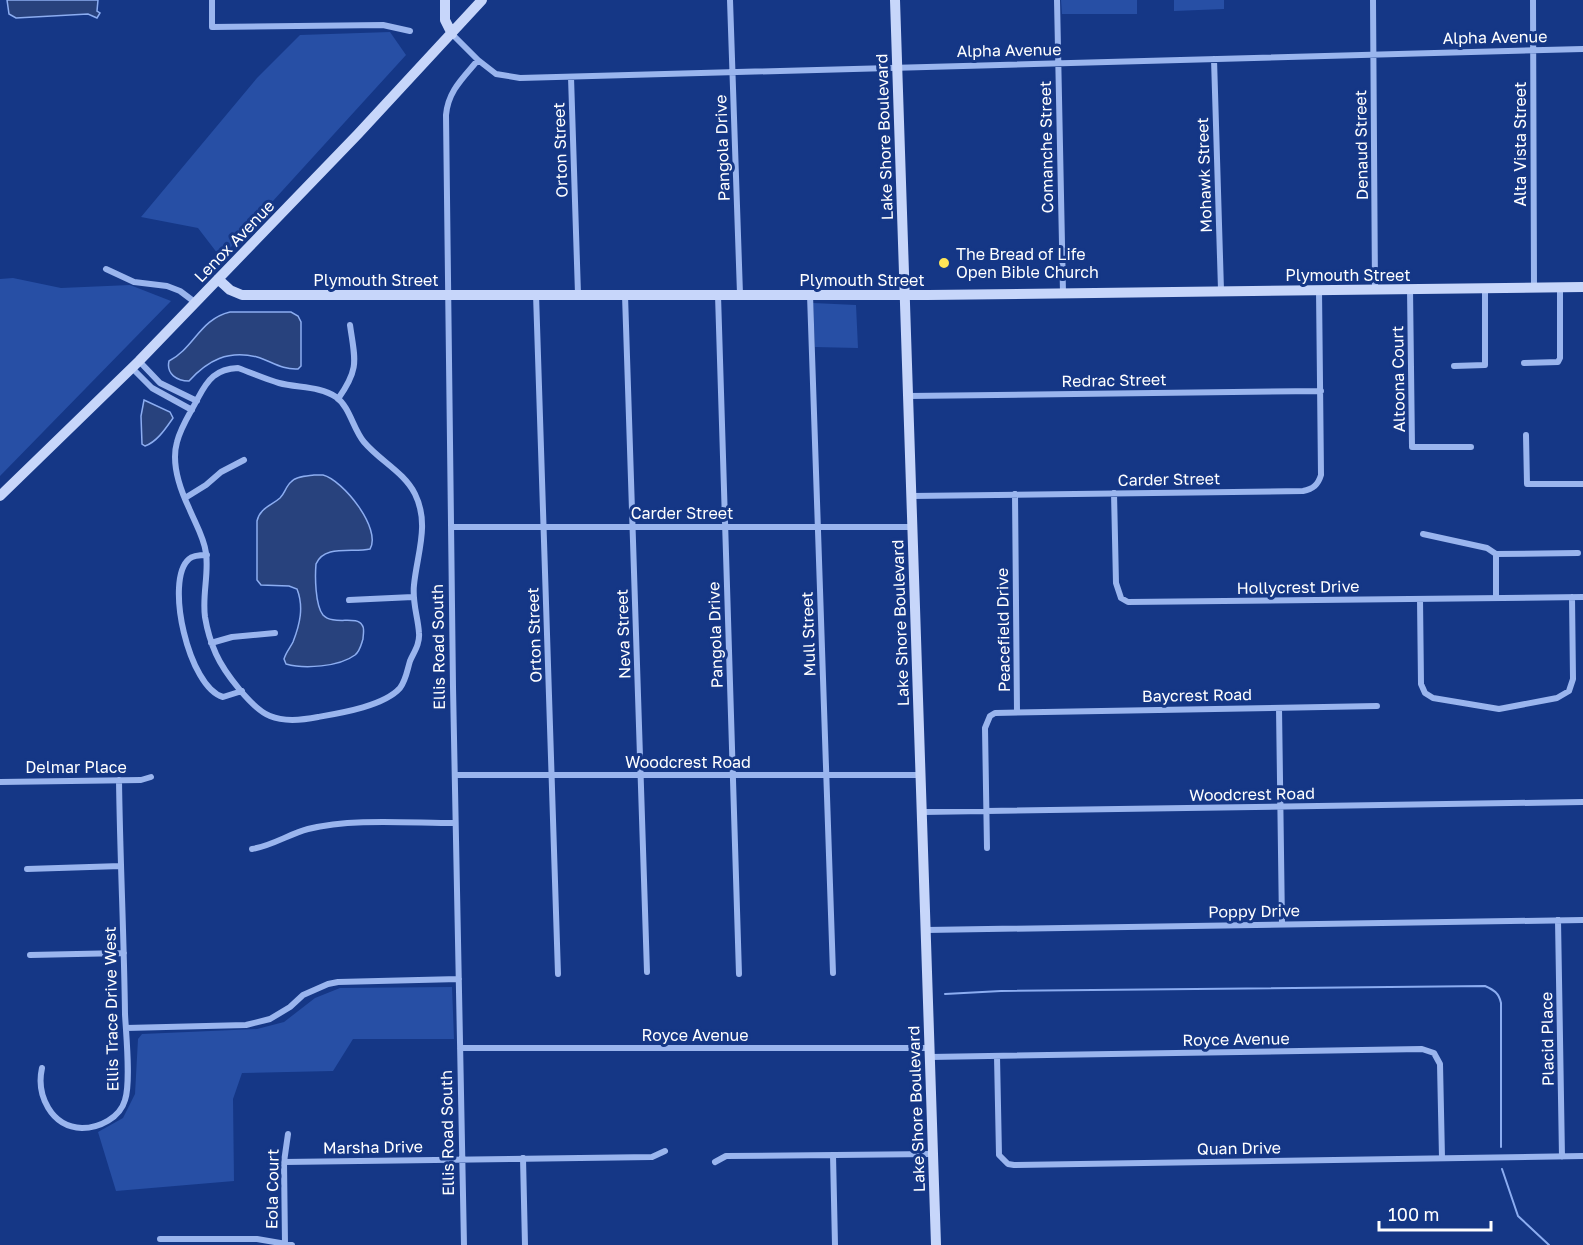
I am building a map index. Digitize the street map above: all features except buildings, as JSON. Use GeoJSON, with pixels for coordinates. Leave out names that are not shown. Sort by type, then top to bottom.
{"type":"FeatureCollection","features":[{"type":"Feature","properties":{"kind":"street"},"geometry":{"type":"LineString","coordinates":[[212,0],[212,27],[383,25],[410,31]]}},
{"type":"Feature","properties":{"kind":"street"},"geometry":{"type":"LineString","coordinates":[[445,0],[445,20],[452,34]]}},
{"type":"Feature","properties":{"kind":"street","name":"Lenox Avenue"},"geometry":{"type":"LineString","coordinates":[[0,496],[196,303],[482,0]]}},
{"type":"Feature","properties":{"kind":"street","name":"Pangola Drive"},"geometry":{"type":"LineString","coordinates":[[730,0],[740,294]]}},
{"type":"Feature","properties":{"kind":"street","name":"Lake Shore Boulevard"},"geometry":{"type":"LineString","coordinates":[[895,0],[936,1245]]}},
{"type":"Feature","properties":{"kind":"street","name":"Comanche Street"},"geometry":{"type":"LineString","coordinates":[[1057,0],[1063,292]]}},
{"type":"Feature","properties":{"kind":"street","name":"Denaud Street"},"geometry":{"type":"LineString","coordinates":[[1373,0],[1375,290]]}},
{"type":"Feature","properties":{"kind":"street","name":"Alta Vista Street"},"geometry":{"type":"LineString","coordinates":[[1533,0],[1534,287]]}},
{"type":"Feature","properties":{"kind":"street","name":"Alpha Avenue"},"geometry":{"type":"LineString","coordinates":[[452,34],[496,74],[511,77],[1583,49]]}},
{"type":"Feature","properties":{"kind":"street","name":"Mohawk Street"},"geometry":{"type":"LineString","coordinates":[[1214,59],[1221,290]]}},
{"type":"Feature","properties":{"kind":"street","name":"Ellis Road South"},"geometry":{"type":"LineString","coordinates":[[464,1245],[455,823],[447,105],[452,89],[478,60]]}},
{"type":"Feature","properties":{"kind":"street","name":"Orton Street"},"geometry":{"type":"LineString","coordinates":[[571,77],[578,294]]}},
{"type":"Feature","properties":{"kind":"street"},"geometry":{"type":"LineString","coordinates":[[106,268],[134,282],[167,286],[180,291],[196,303]]}},
{"type":"Feature","properties":{"kind":"street","name":"Plymouth Street"},"geometry":{"type":"LineString","coordinates":[[218,279],[230,290],[242,295],[904,295],[1583,287]]}},
{"type":"Feature","properties":{"kind":"street"},"geometry":{"type":"LineString","coordinates":[[1524,363],[1558,362],[1560,358],[1560,287]]}},
{"type":"Feature","properties":{"kind":"street"},"geometry":{"type":"LineString","coordinates":[[1454,366],[1485,365],[1485,288]]}},
{"type":"Feature","properties":{"kind":"street","name":"Altoona Court"},"geometry":{"type":"LineString","coordinates":[[1410,289],[1412,447],[1471,447]]}},
{"type":"Feature","properties":{"kind":"street"},"geometry":{"type":"LineString","coordinates":[[1319,290],[1321,391]]}},
{"type":"Feature","properties":{"kind":"street","name":"Orton Street"},"geometry":{"type":"LineString","coordinates":[[536,294],[558,974]]}},
{"type":"Feature","properties":{"kind":"street","name":"Neva Street"},"geometry":{"type":"LineString","coordinates":[[625,294],[647,972]]}},
{"type":"Feature","properties":{"kind":"street","name":"Pangola Drive"},"geometry":{"type":"LineString","coordinates":[[718,294],[740,974]]}},
{"type":"Feature","properties":{"kind":"street","name":"Mull Street"},"geometry":{"type":"LineString","coordinates":[[810,295],[833,973]]}},
{"type":"Feature","properties":{"kind":"street"},"geometry":{"type":"LineString","coordinates":[[338,399],[354,373],[355,359],[350,325]]}},
{"type":"Feature","properties":{"kind":"street"},"geometry":{"type":"LineString","coordinates":[[135,365],[160,383],[196,401]]}},
{"type":"Feature","properties":{"kind":"street"},"geometry":{"type":"LineString","coordinates":[[135,365],[152,388],[192,410]]}},
{"type":"Feature","properties":{"kind":"street"},"geometry":{"type":"LineString","coordinates":[[238,368],[276,383],[318,390],[338,399],[364,442],[406,479],[420,506],[422,535],[413,597],[419,634],[418,645],[404,682],[388,697],[338,714],[292,720],[268,716],[258,709],[242,691],[217,657],[205,617],[207,555],[203,539],[184,498],[178,477],[176,444],[196,401],[208,379],[217,372],[238,368]]}},
{"type":"Feature","properties":{"kind":"street","name":"Redrac Street"},"geometry":{"type":"LineString","coordinates":[[908,396],[1321,391]]}},
{"type":"Feature","properties":{"kind":"street","name":"Carder Street"},"geometry":{"type":"LineString","coordinates":[[911,496],[1303,491],[1317,484],[1321,475],[1321,391]]}},
{"type":"Feature","properties":{"kind":"street"},"geometry":{"type":"LineString","coordinates":[[1526,435],[1527,484],[1583,484]]}},
{"type":"Feature","properties":{"kind":"street"},"geometry":{"type":"LineString","coordinates":[[184,498],[206,485],[221,472],[244,460]]}},
{"type":"Feature","properties":{"kind":"street","name":"Hollycrest Drive"},"geometry":{"type":"LineString","coordinates":[[1114,493],[1116,583],[1121,598],[1128,602],[1583,597]]}},
{"type":"Feature","properties":{"kind":"street","name":"Peacefield Drive"},"geometry":{"type":"LineString","coordinates":[[987,849],[985,728],[995,713],[1017,711],[1015,494]]}},
{"type":"Feature","properties":{"kind":"street","name":"Carder Street"},"geometry":{"type":"LineString","coordinates":[[451,527],[912,526]]}},
{"type":"Feature","properties":{"kind":"street"},"geometry":{"type":"LineString","coordinates":[[1423,534],[1486,548],[1496,554],[1578,553]]}},
{"type":"Feature","properties":{"kind":"street"},"geometry":{"type":"LineString","coordinates":[[1496,554],[1496,598]]}},
{"type":"Feature","properties":{"kind":"street"},"geometry":{"type":"LineString","coordinates":[[207,555],[193,556],[188,559],[182,569],[180,610],[186,643],[200,675],[213,692],[224,697],[242,691]]}},
{"type":"Feature","properties":{"kind":"street"},"geometry":{"type":"LineString","coordinates":[[349,600],[413,597]]}},
{"type":"Feature","properties":{"kind":"street"},"geometry":{"type":"LineString","coordinates":[[1420,599],[1421,684],[1425,693],[1433,698],[1499,710],[1557,698],[1569,691],[1573,679],[1572,597]]}},
{"type":"Feature","properties":{"kind":"street"},"geometry":{"type":"LineString","coordinates":[[211,643],[232,637],[275,633]]}},
{"type":"Feature","properties":{"kind":"street","name":"Baycrest Road"},"geometry":{"type":"LineString","coordinates":[[1017,711],[1377,706]]}},
{"type":"Feature","properties":{"kind":"street"},"geometry":{"type":"LineString","coordinates":[[1279,708],[1282,924]]}},
{"type":"Feature","properties":{"kind":"street","name":"Woodcrest Road"},"geometry":{"type":"LineString","coordinates":[[455,775],[921,775]]}},
{"type":"Feature","properties":{"kind":"street","name":"Delmar Place"},"geometry":{"type":"LineString","coordinates":[[0,782],[141,780],[151,777]]}},
{"type":"Feature","properties":{"kind":"street","name":"Ellis Trace Drive West"},"geometry":{"type":"LineString","coordinates":[[42,1068],[41,1089],[44,1100],[53,1115],[72,1127],[89,1128],[100,1125],[114,1116],[125,1100],[126,1028],[119,780]]}},
{"type":"Feature","properties":{"kind":"street","name":"Woodcrest Road"},"geometry":{"type":"LineString","coordinates":[[922,813],[1583,802]]}},
{"type":"Feature","properties":{"kind":"street"},"geometry":{"type":"LineString","coordinates":[[252,849],[265,847],[308,829],[338,825],[455,823]]}},
{"type":"Feature","properties":{"kind":"street"},"geometry":{"type":"LineString","coordinates":[[27,869],[121,866]]}},
{"type":"Feature","properties":{"kind":"street","name":"Placid Place"},"geometry":{"type":"LineString","coordinates":[[1558,920],[1562,1157]]}},
{"type":"Feature","properties":{"kind":"street","name":"Poppy Drive"},"geometry":{"type":"LineString","coordinates":[[926,930],[1583,920]]}},
{"type":"Feature","properties":{"kind":"street"},"geometry":{"type":"LineString","coordinates":[[30,955],[124,952]]}},
{"type":"Feature","properties":{"kind":"street"},"geometry":{"type":"LineString","coordinates":[[126,1028],[259,1023],[279,1015],[303,995],[317,987],[339,982],[459,979]]}},
{"type":"Feature","properties":{"kind":"street","name":"Royce Avenue"},"geometry":{"type":"LineString","coordinates":[[460,1048],[930,1052],[997,1056],[1428,1050],[1438,1057],[1440,1064],[1442,1158]]}},
{"type":"Feature","properties":{"kind":"street","name":"Quan Drive"},"geometry":{"type":"LineString","coordinates":[[997,1056],[999,1155],[1008,1164],[1014,1166],[1583,1156]]}},
{"type":"Feature","properties":{"kind":"street","name":"Eola Court"},"geometry":{"type":"LineString","coordinates":[[288,1134],[284,1162],[288,1244]]}},
{"type":"Feature","properties":{"kind":"street","name":"Marsha Drive"},"geometry":{"type":"LineString","coordinates":[[284,1162],[652,1157],[665,1151]]}},
{"type":"Feature","properties":{"kind":"street"},"geometry":{"type":"LineString","coordinates":[[715,1162],[726,1156],[933,1154]]}},
{"type":"Feature","properties":{"kind":"street"},"geometry":{"type":"LineString","coordinates":[[833,1155],[835,1245]]}},
{"type":"Feature","properties":{"kind":"street"},"geometry":{"type":"LineString","coordinates":[[524,1158],[525,1245]]}},
{"type":"Feature","properties":{"kind":"street"},"geometry":{"type":"LineString","coordinates":[[160,1239],[183,1242],[257,1239],[288,1244]]}},
{"type":"Feature","properties":{"kind":"shaded area"},"geometry":{"type":"Polygon","coordinates":[[[7,0],[98,0],[97,11],[100,13],[97,18],[88,14],[16,18],[9,14],[7,0]]]}},
{"type":"Feature","properties":{"kind":"shaded area"},"geometry":{"type":"Polygon","coordinates":[[[1061,0],[1137,0],[1137,14],[1062,14],[1061,0]]]}},
{"type":"Feature","properties":{"kind":"shaded area"},"geometry":{"type":"Polygon","coordinates":[[[1174,0],[1224,0],[1224,9],[1174,11],[1174,0]]]}},
{"type":"Feature","properties":{"kind":"shaded area"},"geometry":{"type":"Polygon","coordinates":[[[390,32],[406,55],[221,258],[198,228],[141,217],[257,78],[300,35],[390,32]]]}},
{"type":"Feature","properties":{"kind":"shaded area"},"geometry":{"type":"Polygon","coordinates":[[[13,278],[61,288],[130,285],[171,301],[0,476],[0,279],[13,278]]]}},
{"type":"Feature","properties":{"kind":"shaded area"},"geometry":{"type":"Polygon","coordinates":[[[813,303],[856,305],[858,348],[815,347],[813,303]]]}},
{"type":"Feature","properties":{"kind":"shaded area"},"geometry":{"type":"Polygon","coordinates":[[[230,312],[291,312],[298,316],[301,322],[301,366],[298,369],[287,368],[257,357],[237,355],[211,362],[189,381],[173,376],[169,370],[169,361],[185,349],[211,321],[230,312]]]}},
{"type":"Feature","properties":{"kind":"shaded area"},"geometry":{"type":"Polygon","coordinates":[[[144,400],[170,412],[173,418],[157,438],[145,446],[142,444],[141,416],[144,400]]]}},
{"type":"Feature","properties":{"kind":"shaded area"},"geometry":{"type":"Polygon","coordinates":[[[323,475],[331,479],[350,495],[366,518],[372,540],[370,549],[332,552],[325,554],[316,564],[316,590],[320,610],[327,618],[355,621],[363,626],[363,639],[359,650],[355,655],[340,662],[321,666],[302,666],[286,664],[284,659],[293,642],[299,622],[301,609],[297,589],[289,586],[261,585],[257,580],[257,521],[261,513],[280,498],[293,480],[323,475]]]}},
{"type":"Feature","properties":{"kind":"shaded area"},"geometry":{"type":"Polygon","coordinates":[[[452,987],[454,1039],[353,1039],[333,1071],[242,1073],[233,1099],[234,1181],[116,1191],[98,1132],[123,1118],[135,1094],[138,1039],[142,1034],[257,1029],[284,1022],[315,998],[340,988],[452,987]]]}},
{"type":"Feature","properties":{"kind":"waterway"},"geometry":{"type":"LineString","coordinates":[[945,994],[1001,991],[1485,986],[1496,992],[1501,1003],[1501,1147]]}},
{"type":"Feature","properties":{"kind":"waterway"},"geometry":{"type":"LineString","coordinates":[[1502,1169],[1518,1216],[1549,1245]]}},
{"type":"Feature","properties":{"kind":"place","name":"The Bread of Life Open Bible Church"},"geometry":{"type":"Point","coordinates":[944,263]}}]}
